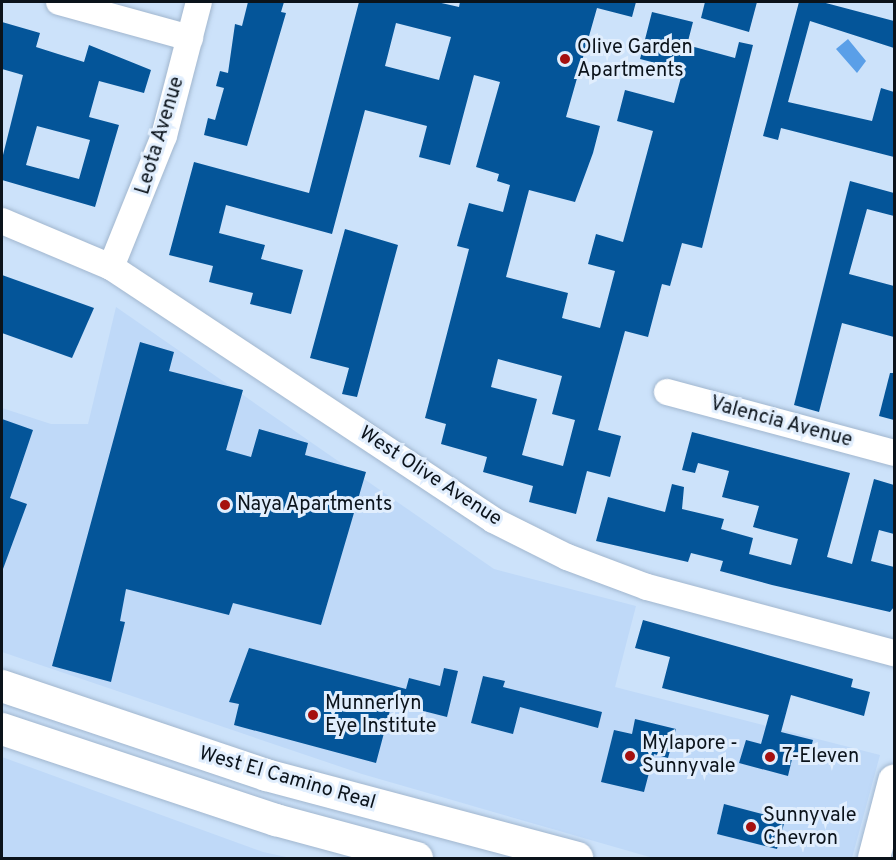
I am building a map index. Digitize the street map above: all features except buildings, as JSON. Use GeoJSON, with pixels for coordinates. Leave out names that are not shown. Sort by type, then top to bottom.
{"type":"FeatureCollection","features":[{"type":"Feature","properties":{"kind":"main road","name":"West El Camino Real"},"geometry":{"type":"LineString","coordinates":[[2,686],[266,775],[577,858]]}},
{"type":"Feature","properties":{"kind":"main road","name":"West El Camino Real"},"geometry":{"type":"LineString","coordinates":[[2,729],[276,820],[417,858]]}},
{"type":"Feature","properties":{"kind":"main road"},"geometry":{"type":"LineString","coordinates":[[874,858],[894,781]]}},
{"type":"Feature","properties":{"kind":"street"},"geometry":{"type":"LineString","coordinates":[[59,2],[190,38]]}},
{"type":"Feature","properties":{"kind":"street","name":"Leota Avenue"},"geometry":{"type":"LineString","coordinates":[[111,267],[164,136],[200,2]]}},
{"type":"Feature","properties":{"kind":"street","name":"West Olive Avenue"},"geometry":{"type":"LineString","coordinates":[[2,221],[111,267],[484,514],[567,557],[647,587],[894,653]]}},
{"type":"Feature","properties":{"kind":"street","name":"Valencia Avenue"},"geometry":{"type":"LineString","coordinates":[[667,392],[894,453]]}},
{"type":"Feature","properties":{"kind":"shaded area"},"geometry":{"type":"Polygon","coordinates":[[[116,307],[494,569],[636,606],[615,687],[880,755],[852,858],[653,858],[362,774],[2,652],[2,408],[51,424],[88,424],[116,307]]]}},
{"type":"Feature","properties":{"kind":"shaded area"},"geometry":{"type":"Polygon","coordinates":[[[2,757],[263,852],[291,858],[2,858],[2,757]]]}},
{"type":"Feature","properties":{"kind":"water"},"geometry":{"type":"Polygon","coordinates":[[[848,39],[866,61],[857,73],[836,49],[848,39]]]}},
{"type":"Feature","properties":{"kind":"place","name":"Olive Garden Apartments"},"geometry":{"type":"Point","coordinates":[565,59]}},
{"type":"Feature","properties":{"kind":"place","name":"Naya Apartments"},"geometry":{"type":"Point","coordinates":[225,505]}},
{"type":"Feature","properties":{"kind":"place","name":"Munnerlyn Eye Institute"},"geometry":{"type":"Point","coordinates":[313,715]}},
{"type":"Feature","properties":{"kind":"place","name":"Mylapore - Sunnyvale"},"geometry":{"type":"Point","coordinates":[630,756]}},
{"type":"Feature","properties":{"kind":"place","name":"7-Eleven"},"geometry":{"type":"Point","coordinates":[770,757]}},
{"type":"Feature","properties":{"kind":"place","name":"Sunnyvale Chevron"},"geometry":{"type":"Point","coordinates":[751,827]}}]}
